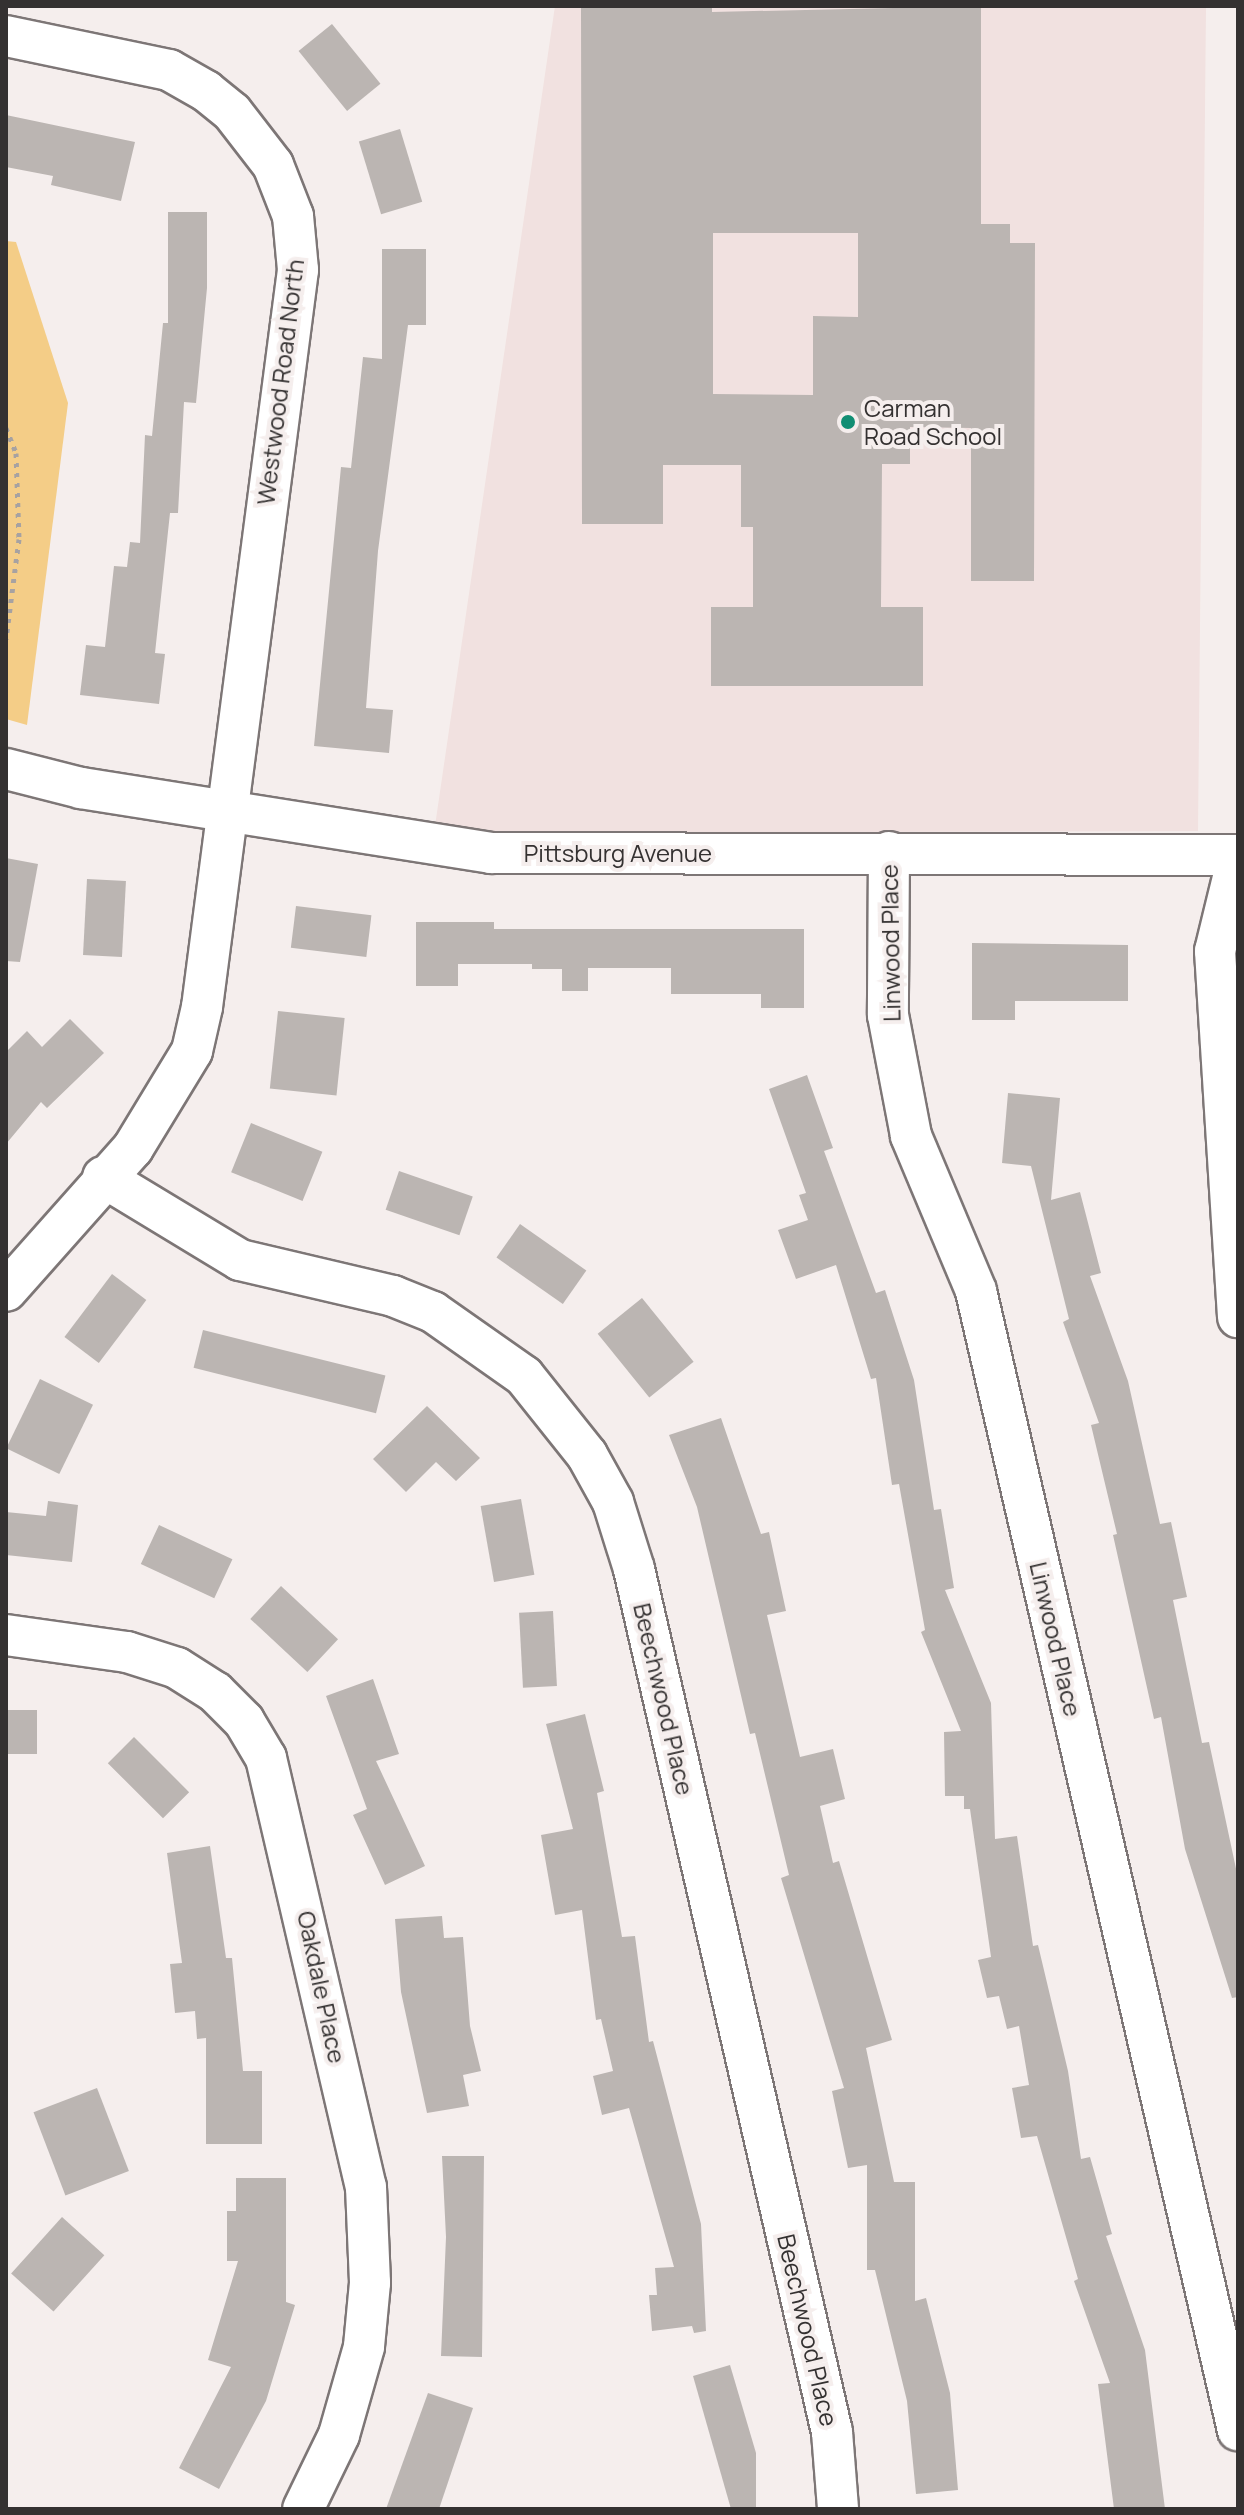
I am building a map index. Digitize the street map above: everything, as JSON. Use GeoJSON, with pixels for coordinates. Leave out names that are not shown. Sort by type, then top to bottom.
{"type":"FeatureCollection","features":[{"type":"Feature","properties":{"kind":"street","name":"Westwood Road North"},"geometry":{"type":"LineString","coordinates":[[6,36],[169,70],[206,91],[232,112],[273,165],[293,216],[298,270],[192,1051],[133,1148],[103,1177],[6,1291]]}},
{"type":"Feature","properties":{"kind":"street","name":"Pittsburg Avenue"},"geometry":{"type":"LineString","coordinates":[[6,769],[226,813],[491,853],[889,852],[1238,856]]}},
{"type":"Feature","properties":{"kind":"street","name":"Linwood Place"},"geometry":{"type":"LineString","coordinates":[[889,852],[888,1015],[911,1136],[976,1291],[1238,2430]]}},
{"type":"Feature","properties":{"kind":"street"},"geometry":{"type":"LineString","coordinates":[[1238,856],[1215,951],[1238,1317]]}},
{"type":"Feature","properties":{"kind":"street","name":"Beechwood Place"},"geometry":{"type":"LineString","coordinates":[[103,1177],[240,1260],[393,1296],[433,1312],[524,1376],[587,1455],[613,1502],[634,1569],[832,2432],[838,2509]]}},
{"type":"Feature","properties":{"kind":"street","name":"Oakdale Place"},"geometry":{"type":"LineString","coordinates":[[6,1635],[127,1652],[177,1668],[215,1692],[244,1721],[266,1758],[303,1901],[367,2203],[370,2283],[364,2347],[339,2435],[303,2509]]}},
{"type":"Feature","properties":{"kind":"path"},"geometry":{"type":"LineString","coordinates":[[6,428],[16,453],[19,539],[6,639]]}},
{"type":"Feature","properties":{"kind":"shaded area","name":"Carman Road School"},"geometry":{"type":"Polygon","coordinates":[[[555,6],[1206,6],[1198,831],[477,833],[435,826],[555,6]]]}},
{"type":"Feature","properties":{"kind":"shaded area"},"geometry":{"type":"Polygon","coordinates":[[[6,241],[16,242],[68,403],[27,725],[6,719],[6,241]]]}},
{"type":"Feature","properties":{"kind":"building"},"geometry":{"type":"Polygon","coordinates":[[[581,6],[712,6],[712,12],[981,6],[981,224],[1010,224],[1010,243],[1035,243],[1034,581],[971,581],[971,428],[910,427],[910,464],[882,464],[881,607],[923,607],[923,686],[711,686],[711,607],[753,607],[753,527],[741,527],[741,465],[663,465],[663,524],[582,524],[581,6]],[[713,233],[713,394],[813,395],[813,316],[858,317],[858,233],[713,233]]]}},
{"type":"Feature","properties":{"kind":"building"},"geometry":{"type":"Polygon","coordinates":[[[332,24],[380,84],[347,111],[299,51],[332,24]]]}},
{"type":"Feature","properties":{"kind":"building"},"geometry":{"type":"Polygon","coordinates":[[[6,115],[135,142],[121,201],[51,185],[53,176],[6,167],[6,115]]]}},
{"type":"Feature","properties":{"kind":"building"},"geometry":{"type":"Polygon","coordinates":[[[400,129],[422,202],[381,214],[359,142],[400,129]]]}},
{"type":"Feature","properties":{"kind":"building"},"geometry":{"type":"Polygon","coordinates":[[[168,212],[207,212],[207,288],[196,403],[184,402],[178,513],[170,513],[155,653],[165,654],[159,704],[80,695],[86,645],[105,647],[114,566],[127,567],[130,542],[140,543],[145,435],[152,436],[163,323],[168,323],[168,212]]]}},
{"type":"Feature","properties":{"kind":"building"},"geometry":{"type":"Polygon","coordinates":[[[382,249],[426,249],[426,325],[408,325],[378,551],[366,708],[393,710],[389,753],[314,746],[341,467],[351,468],[363,357],[382,359],[382,249]]]}},
{"type":"Feature","properties":{"kind":"building"},"geometry":{"type":"Polygon","coordinates":[[[6,858],[38,864],[20,962],[6,961],[6,858]]]}},
{"type":"Feature","properties":{"kind":"building"},"geometry":{"type":"Polygon","coordinates":[[[87,879],[126,881],[122,957],[83,955],[87,879]]]}},
{"type":"Feature","properties":{"kind":"building"},"geometry":{"type":"Polygon","coordinates":[[[296,906],[371,915],[366,957],[291,948],[296,906]]]}},
{"type":"Feature","properties":{"kind":"building"},"geometry":{"type":"Polygon","coordinates":[[[416,922],[494,922],[494,929],[804,929],[804,1008],[761,1008],[761,994],[671,994],[671,968],[588,968],[588,991],[562,991],[562,969],[532,969],[532,964],[458,964],[458,986],[416,986],[416,922]]]}},
{"type":"Feature","properties":{"kind":"building"},"geometry":{"type":"Polygon","coordinates":[[[972,943],[1128,945],[1128,1001],[1015,1001],[1015,1020],[972,1020],[972,943]]]}},
{"type":"Feature","properties":{"kind":"building"},"geometry":{"type":"Polygon","coordinates":[[[278,1011],[345,1018],[336,1096],[270,1089],[278,1011]]]}},
{"type":"Feature","properties":{"kind":"building"},"geometry":{"type":"Polygon","coordinates":[[[70,1019],[104,1053],[47,1108],[41,1102],[6,1144],[6,1052],[27,1031],[42,1047],[70,1019]]]}},
{"type":"Feature","properties":{"kind":"building"},"geometry":{"type":"Polygon","coordinates":[[[807,1075],[833,1148],[824,1151],[876,1293],[885,1290],[914,1380],[934,1510],[941,1509],[954,1588],[945,1590],[991,1703],[995,1839],[1017,1836],[1033,1946],[1038,1945],[1068,2071],[1081,2159],[1090,2157],[1112,2234],[1106,2236],[1145,2350],[1165,2509],[1114,2509],[1098,2384],[1110,2383],[1074,2281],[1078,2279],[1037,2136],[1021,2138],[1012,2088],[1029,2085],[1019,2026],[1007,2029],[999,1996],[987,1998],[978,1960],[991,1957],[970,1809],[964,1809],[964,1796],[945,1796],[944,1732],[961,1731],[921,1632],[925,1630],[899,1484],[892,1485],[876,1378],[871,1379],[836,1265],[796,1279],[778,1230],[808,1220],[799,1195],[806,1193],[769,1089],[807,1075]]]}},
{"type":"Feature","properties":{"kind":"building"},"geometry":{"type":"Polygon","coordinates":[[[1008,1093],[1060,1098],[1051,1200],[1080,1192],[1101,1273],[1090,1276],[1128,1381],[1160,1524],[1171,1522],[1187,1597],[1173,1600],[1202,1743],[1209,1742],[1238,1878],[1238,1997],[1232,1998],[1185,1849],[1161,1717],[1154,1719],[1113,1535],[1117,1534],[1091,1425],[1099,1423],[1063,1322],[1069,1319],[1031,1166],[1002,1163],[1008,1093]]]}},
{"type":"Feature","properties":{"kind":"building"},"geometry":{"type":"Polygon","coordinates":[[[251,1123],[322,1152],[303,1201],[231,1172],[251,1123]]]}},
{"type":"Feature","properties":{"kind":"building"},"geometry":{"type":"Polygon","coordinates":[[[399,1171],[473,1196],[459,1235],[386,1210],[399,1171]]]}},
{"type":"Feature","properties":{"kind":"building"},"geometry":{"type":"Polygon","coordinates":[[[520,1224],[586,1270],[563,1304],[496,1258],[520,1224]]]}},
{"type":"Feature","properties":{"kind":"building"},"geometry":{"type":"Polygon","coordinates":[[[112,1274],[146,1300],[99,1363],[64,1337],[112,1274]]]}},
{"type":"Feature","properties":{"kind":"building"},"geometry":{"type":"Polygon","coordinates":[[[642,1298],[694,1362],[649,1398],[598,1334],[642,1298]]]}},
{"type":"Feature","properties":{"kind":"building"},"geometry":{"type":"Polygon","coordinates":[[[203,1330],[385,1375],[376,1413],[194,1368],[203,1330]]]}},
{"type":"Feature","properties":{"kind":"building"},"geometry":{"type":"Polygon","coordinates":[[[40,1379],[93,1405],[59,1474],[6,1448],[40,1379]]]}},
{"type":"Feature","properties":{"kind":"building"},"geometry":{"type":"Polygon","coordinates":[[[427,1406],[480,1458],[456,1481],[436,1462],[406,1492],[373,1459],[427,1406]]]}},
{"type":"Feature","properties":{"kind":"building"},"geometry":{"type":"Polygon","coordinates":[[[721,1418],[761,1534],[769,1532],[786,1611],[767,1615],[800,1757],[833,1749],[845,1799],[820,1806],[833,1863],[839,1861],[892,2040],[866,2048],[894,2182],[915,2182],[915,2301],[926,2298],[950,2393],[958,2490],[916,2494],[907,2401],[875,2270],[867,2270],[867,2165],[848,2168],[832,2091],[844,2088],[781,1878],[789,1875],[755,1733],[750,1734],[697,1507],[669,1435],[721,1418]]]}},
{"type":"Feature","properties":{"kind":"building"},"geometry":{"type":"Polygon","coordinates":[[[521,1499],[534,1575],[494,1582],[481,1506],[521,1499]]]}},
{"type":"Feature","properties":{"kind":"building"},"geometry":{"type":"Polygon","coordinates":[[[48,1501],[78,1505],[72,1562],[6,1555],[6,1512],[46,1516],[48,1501]]]}},
{"type":"Feature","properties":{"kind":"building"},"geometry":{"type":"Polygon","coordinates":[[[159,1525],[232,1559],[214,1598],[141,1564],[159,1525]]]}},
{"type":"Feature","properties":{"kind":"building"},"geometry":{"type":"Polygon","coordinates":[[[281,1586],[338,1639],[307,1672],[250,1619],[281,1586]]]}},
{"type":"Feature","properties":{"kind":"building"},"geometry":{"type":"Polygon","coordinates":[[[553,1611],[557,1686],[523,1688],[519,1613],[553,1611]]]}},
{"type":"Feature","properties":{"kind":"building"},"geometry":{"type":"Polygon","coordinates":[[[373,1679],[399,1754],[376,1761],[425,1866],[385,1885],[353,1815],[367,1809],[326,1696],[373,1679]]]}},
{"type":"Feature","properties":{"kind":"building"},"geometry":{"type":"Polygon","coordinates":[[[6,1710],[37,1710],[37,1754],[6,1754],[6,1710]]]}},
{"type":"Feature","properties":{"kind":"building"},"geometry":{"type":"Polygon","coordinates":[[[585,1714],[604,1791],[597,1793],[622,1937],[635,1936],[649,2042],[653,2041],[701,2224],[706,2331],[694,2333],[692,2326],[652,2331],[649,2295],[657,2295],[655,2268],[674,2267],[629,2108],[602,2115],[593,2076],[613,2071],[601,2019],[596,2020],[582,1910],[555,1915],[541,1835],[573,1829],[546,1724],[585,1714]]]}},
{"type":"Feature","properties":{"kind":"building"},"geometry":{"type":"Polygon","coordinates":[[[134,1737],[189,1792],[163,1818],[108,1763],[134,1737]]]}},
{"type":"Feature","properties":{"kind":"building"},"geometry":{"type":"Polygon","coordinates":[[[210,1846],[226,1958],[232,1958],[243,2071],[262,2071],[262,2144],[206,2144],[206,2038],[197,2039],[195,2011],[175,2013],[170,1964],[182,1963],[167,1853],[210,1846]]]}},
{"type":"Feature","properties":{"kind":"building"},"geometry":{"type":"Polygon","coordinates":[[[442,1916],[444,1938],[463,1937],[470,2026],[481,2071],[463,2075],[469,2106],[427,2113],[401,1992],[395,1919],[442,1916]]]}},
{"type":"Feature","properties":{"kind":"building"},"geometry":{"type":"Polygon","coordinates":[[[97,2088],[129,2171],[65,2195],[34,2112],[97,2088]]]}},
{"type":"Feature","properties":{"kind":"building"},"geometry":{"type":"Polygon","coordinates":[[[442,2156],[484,2156],[482,2357],[441,2356],[446,2237],[442,2156]]]}},
{"type":"Feature","properties":{"kind":"building"},"geometry":{"type":"Polygon","coordinates":[[[236,2178],[286,2178],[286,2302],[295,2305],[266,2401],[219,2489],[179,2468],[231,2367],[208,2360],[238,2261],[227,2261],[227,2211],[236,2211],[236,2178]]]}},
{"type":"Feature","properties":{"kind":"building"},"geometry":{"type":"Polygon","coordinates":[[[62,2217],[104,2255],[54,2312],[11,2273],[62,2217]]]}},
{"type":"Feature","properties":{"kind":"building"},"geometry":{"type":"Polygon","coordinates":[[[730,2365],[756,2453],[756,2509],[731,2509],[693,2376],[730,2365]]]}},
{"type":"Feature","properties":{"kind":"building"},"geometry":{"type":"Polygon","coordinates":[[[428,2393],[473,2408],[439,2509],[386,2509],[428,2393]]]}},
{"type":"Feature","properties":{"kind":"place","name":"Carman Road School"},"geometry":{"type":"Point","coordinates":[848,422]}}]}
